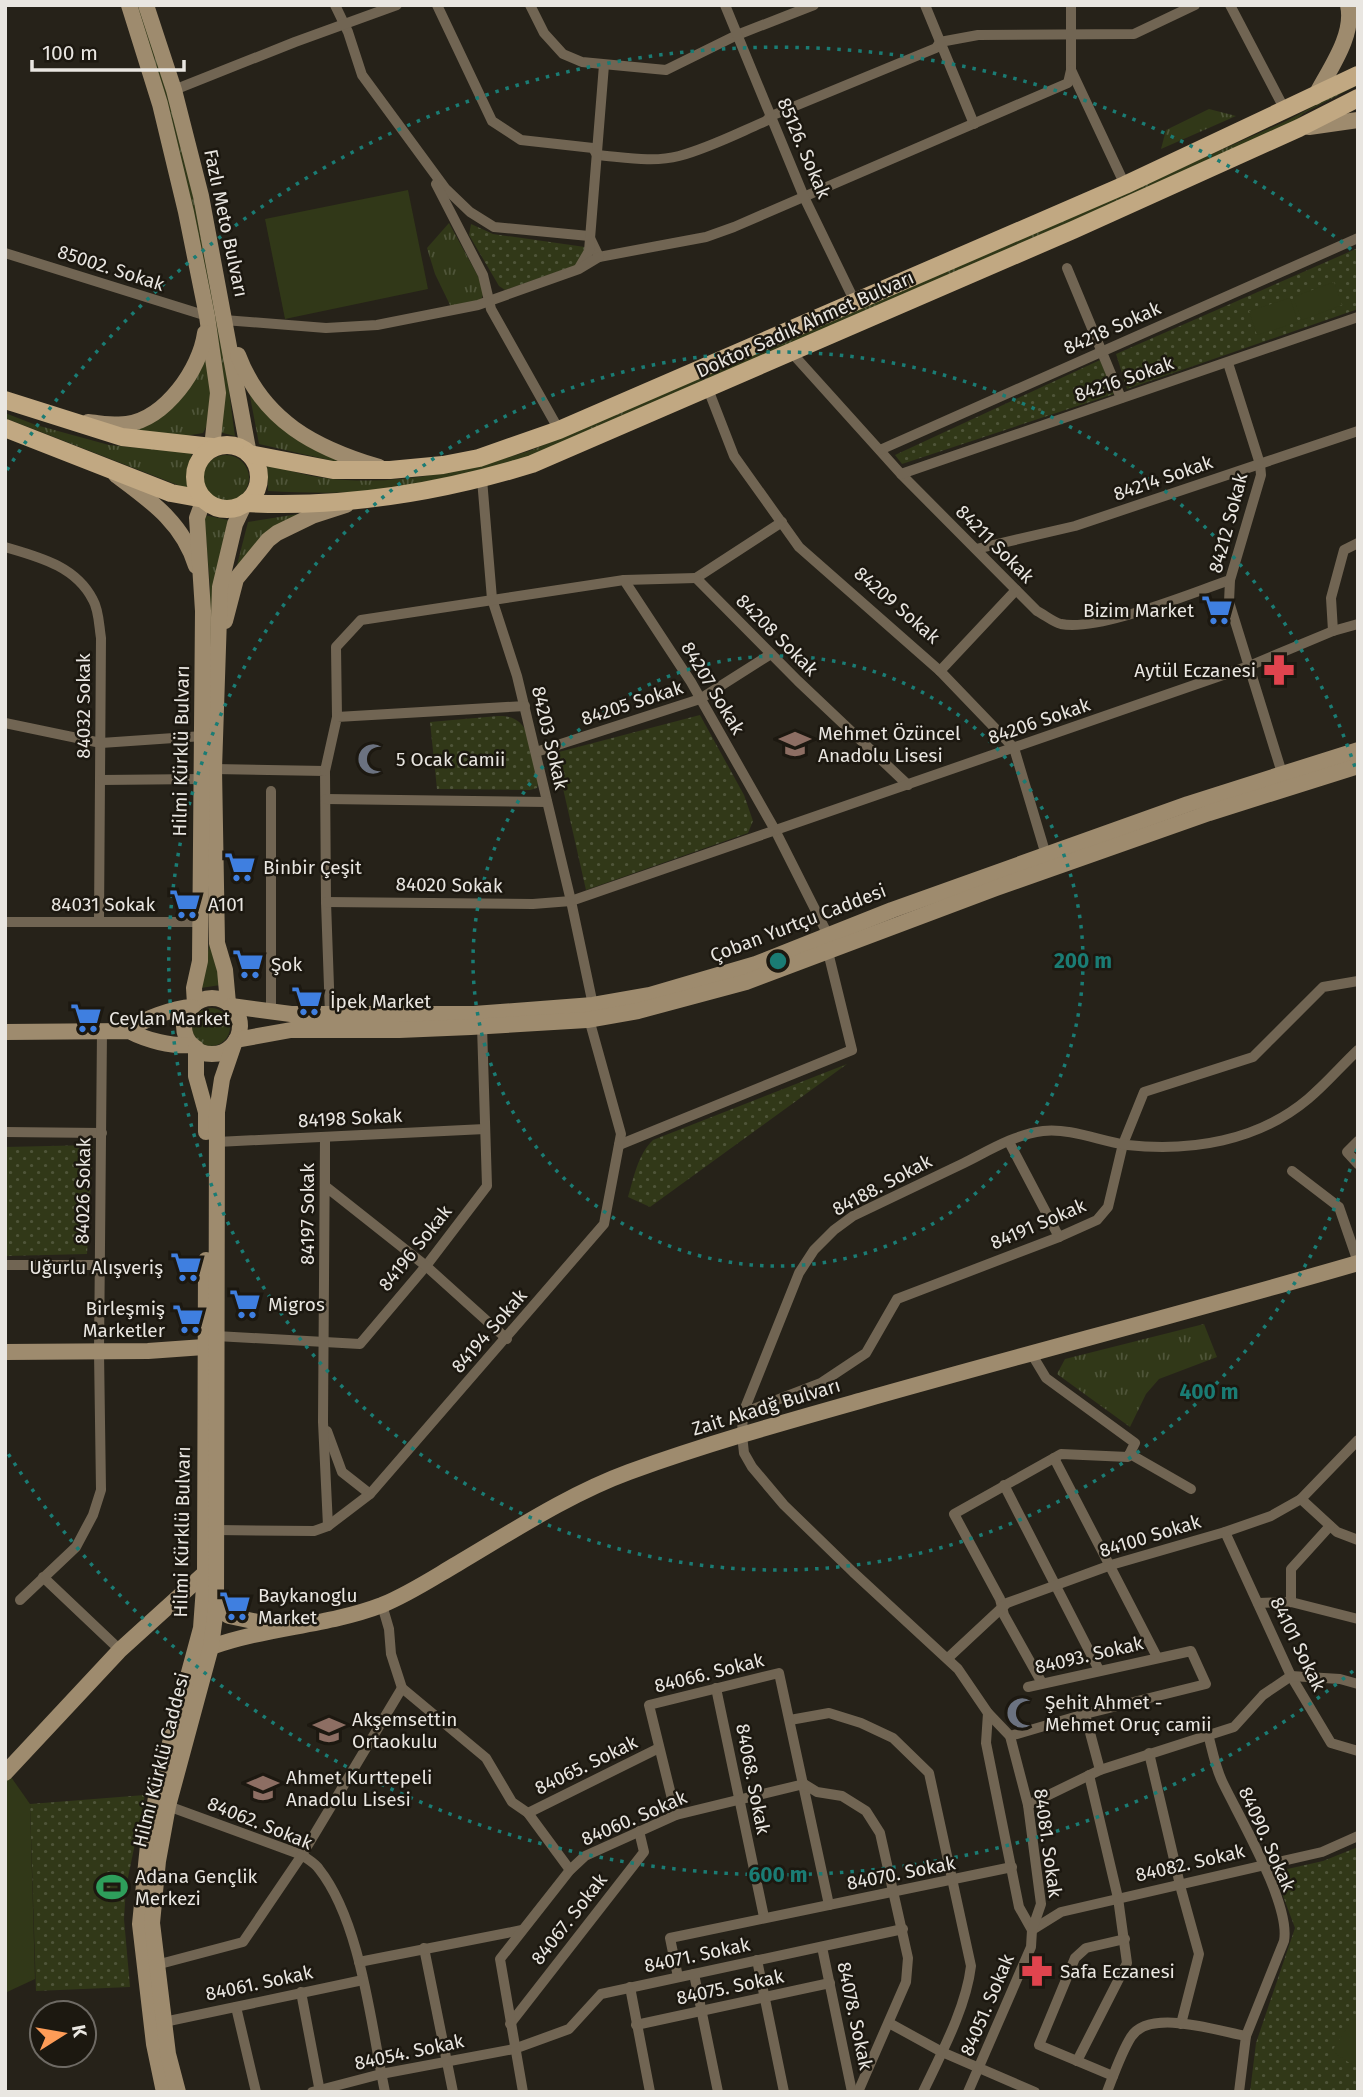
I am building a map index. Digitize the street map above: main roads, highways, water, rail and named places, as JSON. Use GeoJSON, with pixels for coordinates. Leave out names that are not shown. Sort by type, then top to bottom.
{"type":"FeatureCollection","features":[{"type":"Feature","properties":{"kind":"main road","name":"Fazlı Meto Bulvarı"},"geometry":{"type":"LineString","coordinates":[[130,5],[160,104],[187,212],[207,317],[218,393],[212,447]]}},
{"type":"Feature","properties":{"kind":"main road","name":"Fazlı Meto Bulvarı"},"geometry":{"type":"LineString","coordinates":[[146,5],[174,90],[201,196],[249,454]]}},
{"type":"Feature","properties":{"kind":"main road"},"geometry":{"type":"LineString","coordinates":[[1315,97],[1346,36],[1349,5]]}},
{"type":"Feature","properties":{"kind":"main road","name":"Doktor Sadık Ahmet Bulvarı"},"geometry":{"type":"LineString","coordinates":[[249,454],[333,470],[390,471],[479,458],[559,430],[1125,185],[1358,75]]}},
{"type":"Feature","properties":{"kind":"main road","name":"Doktor Sadık Ahmet Bulvarı"},"geometry":{"type":"LineString","coordinates":[[245,503],[326,503],[393,494],[482,479],[564,452],[1299,128],[1358,98]]}},
{"type":"Feature","properties":{"kind":"main road"},"geometry":{"type":"LineString","coordinates":[[1299,128],[1358,120]]}},
{"type":"Feature","properties":{"kind":"main road"},"geometry":{"type":"LineString","coordinates":[[69,421],[127,425],[155,414],[171,401],[203,350],[207,317]]}},
{"type":"Feature","properties":{"kind":"main road"},"geometry":{"type":"LineString","coordinates":[[224,320],[244,372],[280,419],[306,438],[326,448],[390,471]]}},
{"type":"Feature","properties":{"kind":"main road"},"geometry":{"type":"LineString","coordinates":[[5,400],[121,437],[212,447],[234,445],[249,454],[258,466],[258,487],[245,503],[225,509],[215,507],[204,499],[195,484],[197,463],[212,447]]}},
{"type":"Feature","properties":{"kind":"main road"},"geometry":{"type":"LineString","coordinates":[[5,428],[171,493],[204,499]]}},
{"type":"Feature","properties":{"kind":"main road"},"geometry":{"type":"LineString","coordinates":[[104,467],[159,506],[176,525],[193,554],[202,585]]}},
{"type":"Feature","properties":{"kind":"main road"},"geometry":{"type":"LineString","coordinates":[[218,647],[236,579],[268,540],[312,516],[393,494]]}},
{"type":"Feature","properties":{"kind":"main road","name":"Hilmi Kürklü Bulvarı"},"geometry":{"type":"LineString","coordinates":[[204,499],[197,518],[202,585],[203,736],[208,774],[217,943],[225,969],[230,1005]]}},
{"type":"Feature","properties":{"kind":"main road","name":"Hilmi Kürklü Bulvarı"},"geometry":{"type":"LineString","coordinates":[[194,1005],[194,988],[200,961],[219,587],[234,530],[245,503]]}},
{"type":"Feature","properties":{"kind":"main road","name":"Çoban Yurtçu Caddesi"},"geometry":{"type":"LineString","coordinates":[[230,1005],[291,1014],[330,1015],[638,1011],[746,982],[828,944],[892,910],[1282,773],[1358,750]]}},
{"type":"Feature","properties":{"kind":"main road","name":"Çoban Yurtçu Caddesi"},"geometry":{"type":"LineString","coordinates":[[828,944],[913,918],[1172,826],[1358,766]]}},
{"type":"Feature","properties":{"kind":"main road"},"geometry":{"type":"LineString","coordinates":[[5,1032],[129,1031],[139,1036],[194,1047],[208,1054],[218,1054],[235,1042],[240,1026],[239,1017],[230,1005],[211,998],[137,1024],[129,1031]]}},
{"type":"Feature","properties":{"kind":"main road"},"geometry":{"type":"LineString","coordinates":[[194,1005],[185,1018],[184,1027],[194,1047]]}},
{"type":"Feature","properties":{"kind":"main road","name":"Çoban Yurtçu Caddesi"},"geometry":{"type":"LineString","coordinates":[[235,1042],[291,1030],[399,1030],[482,1026],[591,1012]]}},
{"type":"Feature","properties":{"kind":"main road","name":"Hilmi Kürklü Bulvarı"},"geometry":{"type":"LineString","coordinates":[[164,2092],[154,2044],[140,1923],[157,1791],[201,1628],[205,1573],[217,1112],[222,1079],[235,1042]]}},
{"type":"Feature","properties":{"kind":"main road","name":"Hilmi Kürklü Bulvarı"},"geometry":{"type":"LineString","coordinates":[[194,1047],[197,1076],[206,1112],[216,1530],[216,1608],[211,1647]]}},
{"type":"Feature","properties":{"kind":"main road","name":"Zait Akadğ Bulvarı"},"geometry":{"type":"LineString","coordinates":[[211,1647],[239,1637],[332,1620],[383,1605],[590,1489],[628,1472],[742,1435],[1358,1263]]}},
{"type":"Feature","properties":{"kind":"main road"},"geometry":{"type":"LineString","coordinates":[[5,1352],[99,1352],[210,1342]]}},
{"type":"Feature","properties":{"kind":"main road"},"geometry":{"type":"LineString","coordinates":[[5,1773],[120,1650],[205,1573]]}},
{"type":"Feature","properties":{"kind":"main road"},"geometry":{"type":"LineString","coordinates":[[216,1608],[229,1616],[285,1627]]}},
{"type":"Feature","properties":{"kind":"main road","name":"Hilmi Kürklü Caddesi"},"geometry":{"type":"LineString","coordinates":[[178,2092],[163,2022],[152,1923],[158,1861],[168,1806],[211,1647]]}},
{"type":"Feature","properties":{"kind":"place","name":"Bizim Market"},"geometry":{"type":"Point","coordinates":[1217,610]}},
{"type":"Feature","properties":{"kind":"place","name":"Aytül Eczanesi"},"geometry":{"type":"Point","coordinates":[1279,670]}},
{"type":"Feature","properties":{"kind":"place","name":"Mehmet Özüncel Anadolu Lisesi"},"geometry":{"type":"Point","coordinates":[795,744]}},
{"type":"Feature","properties":{"kind":"place","name":"5 Ocak Camii"},"geometry":{"type":"Point","coordinates":[373,759]}},
{"type":"Feature","properties":{"kind":"place","name":"Binbir Çeşit"},"geometry":{"type":"Point","coordinates":[240,867]}},
{"type":"Feature","properties":{"kind":"place","name":"A101"},"geometry":{"type":"Point","coordinates":[185,904]}},
{"type":"Feature","properties":{"kind":"place","name":"Şok"},"geometry":{"type":"Point","coordinates":[248,964]}},
{"type":"Feature","properties":{"kind":"place","name":"İpek Market"},"geometry":{"type":"Point","coordinates":[307,1001]}},
{"type":"Feature","properties":{"kind":"place","name":"Ceylan Market"},"geometry":{"type":"Point","coordinates":[86,1018]}},
{"type":"Feature","properties":{"kind":"place","name":"Uğurlu Alışveriş"},"geometry":{"type":"Point","coordinates":[186,1267]}},
{"type":"Feature","properties":{"kind":"place","name":"Migros"},"geometry":{"type":"Point","coordinates":[245,1304]}},
{"type":"Feature","properties":{"kind":"place","name":"Birleşmiş Marketler"},"geometry":{"type":"Point","coordinates":[188,1319]}},
{"type":"Feature","properties":{"kind":"place","name":"Baykanoglu Market"},"geometry":{"type":"Point","coordinates":[235,1606]}},
{"type":"Feature","properties":{"kind":"place","name":"Şehit Ahmet - Mehmet Oruç camii"},"geometry":{"type":"Point","coordinates":[1022,1713]}},
{"type":"Feature","properties":{"kind":"place","name":"Akşemsettin Ortaokulu"},"geometry":{"type":"Point","coordinates":[329,1730]}},
{"type":"Feature","properties":{"kind":"place","name":"Ahmet Kurttepeli Anadolu Lisesi"},"geometry":{"type":"Point","coordinates":[263,1788]}},
{"type":"Feature","properties":{"kind":"place","name":"Adana Gençlik Merkezi"},"geometry":{"type":"Point","coordinates":[112,1887]}},
{"type":"Feature","properties":{"kind":"place","name":"Safa Eczanesi"},"geometry":{"type":"Point","coordinates":[1037,1971]}}]}
